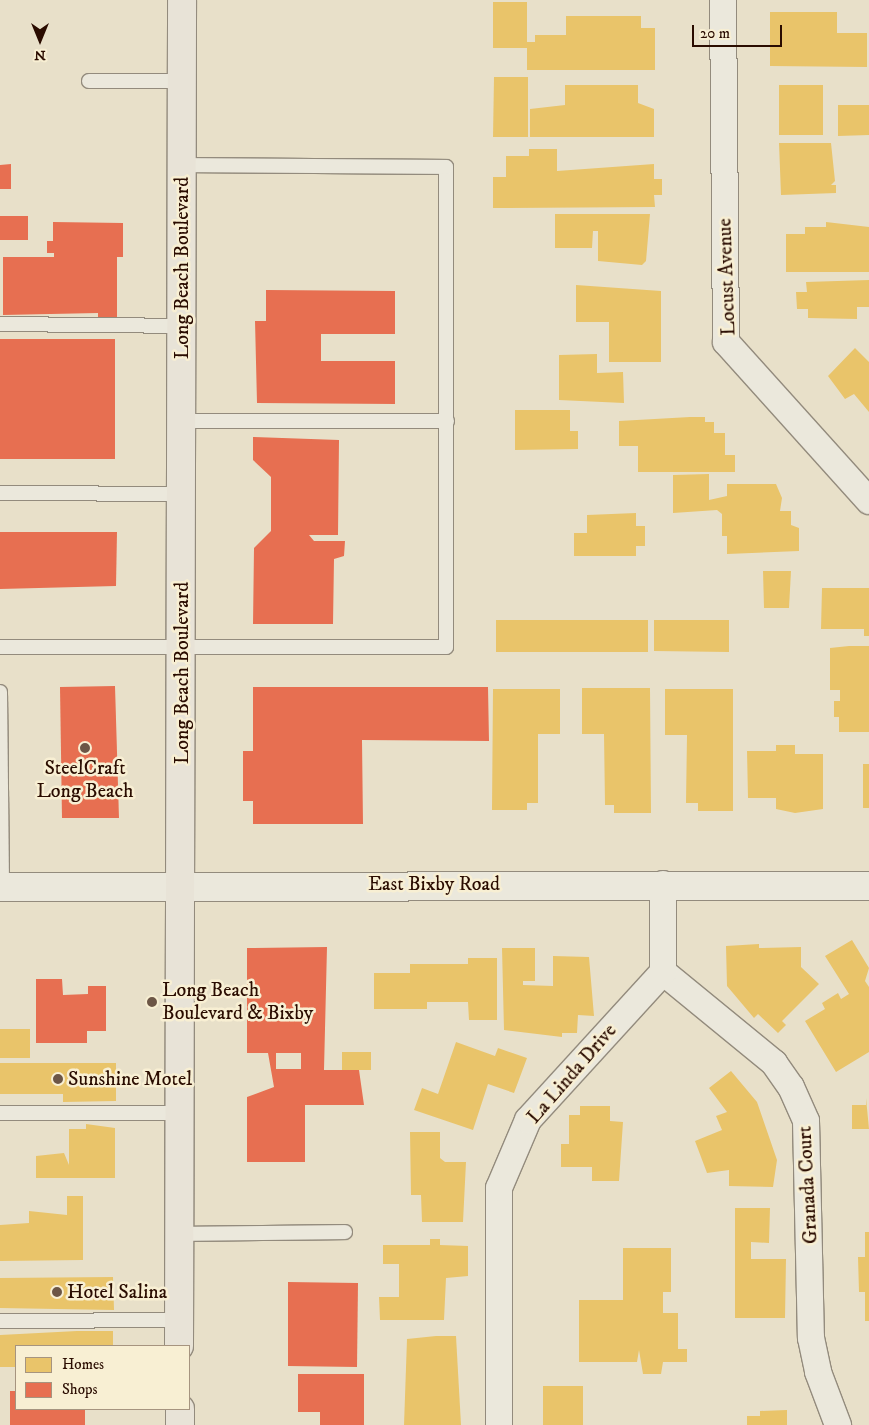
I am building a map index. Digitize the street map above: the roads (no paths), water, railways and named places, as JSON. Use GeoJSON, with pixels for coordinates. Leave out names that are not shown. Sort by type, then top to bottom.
{"type":"FeatureCollection","features":[{"type":"Feature","properties":{"kind":"main road","name":"Long Beach Boulevard"},"geometry":{"type":"LineString","coordinates":[[179,1333],[183,886],[182,0]]}},
{"type":"Feature","properties":{"kind":"main road"},"geometry":{"type":"LineString","coordinates":[[180,1410],[180,1425]]}},
{"type":"Feature","properties":{"kind":"street","name":"Locust Avenue"},"geometry":{"type":"LineString","coordinates":[[723,0],[726,342],[869,501]]}},
{"type":"Feature","properties":{"kind":"street","name":"East Bixby Road"},"geometry":{"type":"LineString","coordinates":[[1,887],[662,884],[869,886]]}},
{"type":"Feature","properties":{"kind":"street"},"geometry":{"type":"LineString","coordinates":[[662,884],[662,972]]}},
{"type":"Feature","properties":{"kind":"street","name":"La Linda Drive"},"geometry":{"type":"LineString","coordinates":[[499,1425],[502,1179],[528,1120],[662,972]]}},
{"type":"Feature","properties":{"kind":"street","name":"Granada Court"},"geometry":{"type":"LineString","coordinates":[[662,972],[774,1063],[791,1087],[806,1122],[811,1338],[818,1372],[838,1425]]}},
{"type":"Feature","properties":{"kind":"lane"},"geometry":{"type":"LineString","coordinates":[[89,80],[182,81]]}},
{"type":"Feature","properties":{"kind":"lane"},"geometry":{"type":"LineString","coordinates":[[0,647],[182,645],[446,647],[446,167],[182,165]]}},
{"type":"Feature","properties":{"kind":"lane"},"geometry":{"type":"LineString","coordinates":[[0,324],[182,326]]}},
{"type":"Feature","properties":{"kind":"lane"},"geometry":{"type":"LineString","coordinates":[[183,421],[447,421]]}},
{"type":"Feature","properties":{"kind":"lane"},"geometry":{"type":"LineString","coordinates":[[0,493],[183,494]]}},
{"type":"Feature","properties":{"kind":"lane"},"geometry":{"type":"LineString","coordinates":[[0,692],[1,887]]}},
{"type":"Feature","properties":{"kind":"lane"},"geometry":{"type":"LineString","coordinates":[[0,1113],[180,1113]]}},
{"type":"Feature","properties":{"kind":"lane"},"geometry":{"type":"LineString","coordinates":[[180,1234],[344,1232]]}},
{"type":"Feature","properties":{"kind":"lane"},"geometry":{"type":"LineString","coordinates":[[0,1321],[179,1333]]}},
{"type":"Feature","properties":{"kind":"place","name":"SteelCraft Long Beach"},"geometry":{"type":"Point","coordinates":[85,748]}},
{"type":"Feature","properties":{"kind":"place","name":"Long Beach Boulevard & Bixby"},"geometry":{"type":"Point","coordinates":[152,1002]}},
{"type":"Feature","properties":{"kind":"place","name":"Sunshine Motel"},"geometry":{"type":"Point","coordinates":[58,1079]}},
{"type":"Feature","properties":{"kind":"place","name":"Hotel Salina"},"geometry":{"type":"Point","coordinates":[57,1292]}}]}
